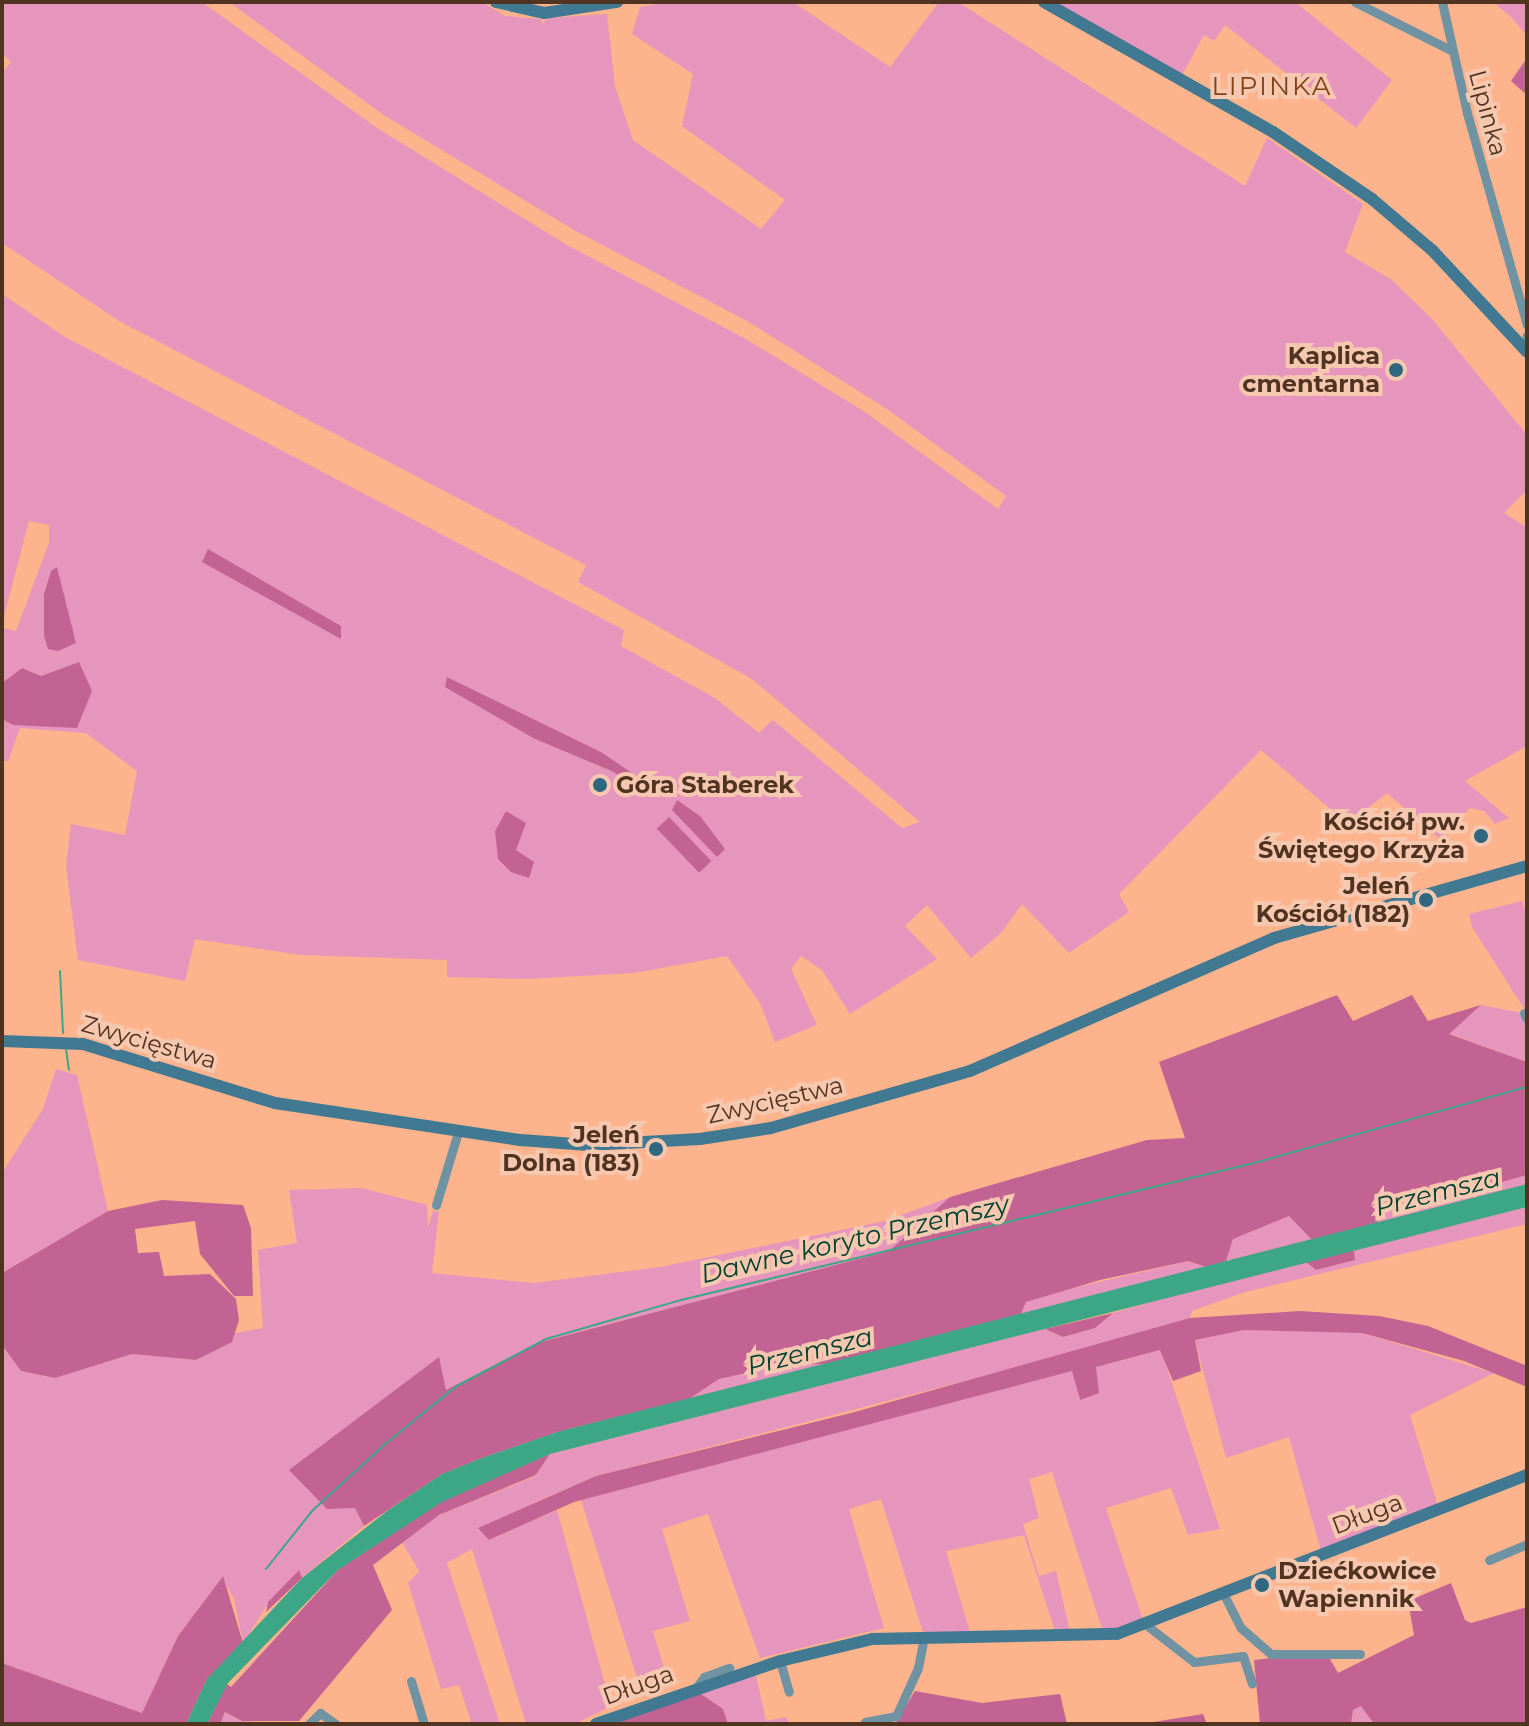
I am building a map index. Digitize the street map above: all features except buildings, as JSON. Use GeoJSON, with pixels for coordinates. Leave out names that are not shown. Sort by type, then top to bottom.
{"type":"FeatureCollection","features":[{"type":"Feature","properties":{"kind":"street"},"geometry":{"type":"LineString","coordinates":[[496,2],[522,12],[544,13],[617,2]]}},
{"type":"Feature","properties":{"kind":"street"},"geometry":{"type":"LineString","coordinates":[[1044,2],[1273,132],[1359,190],[1432,250],[1526,350]]}},
{"type":"Feature","properties":{"kind":"street"},"geometry":{"type":"LineString","coordinates":[[1355,2],[1451,50]]}},
{"type":"Feature","properties":{"kind":"street","name":"Lipinka"},"geometry":{"type":"LineString","coordinates":[[1442,2],[1451,50],[1527,325]]}},
{"type":"Feature","properties":{"kind":"street"},"geometry":{"type":"LineString","coordinates":[[1526,350],[1527,335]]}},
{"type":"Feature","properties":{"kind":"street","name":"Zwycięstwa"},"geometry":{"type":"LineString","coordinates":[[2,1041],[83,1044],[275,1103],[459,1129],[588,1145],[700,1139],[771,1128],[970,1071],[1292,931],[1527,866]]}},
{"type":"Feature","properties":{"kind":"street"},"geometry":{"type":"LineString","coordinates":[[436,1205],[459,1129]]}},
{"type":"Feature","properties":{"kind":"street","name":"Długa"},"geometry":{"type":"LineString","coordinates":[[596,1724],[780,1661],[872,1639],[1090,1638],[1145,1624],[1527,1475]]}},
{"type":"Feature","properties":{"kind":"street"},"geometry":{"type":"LineString","coordinates":[[1489,1560],[1527,1544]]}},
{"type":"Feature","properties":{"kind":"street"},"geometry":{"type":"LineString","coordinates":[[1223,1593],[1241,1628],[1271,1654],[1360,1654]]}},
{"type":"Feature","properties":{"kind":"street"},"geometry":{"type":"LineString","coordinates":[[1145,1624],[1194,1662],[1243,1656],[1252,1684]]}},
{"type":"Feature","properties":{"kind":"street"},"geometry":{"type":"LineString","coordinates":[[865,1722],[896,1716],[918,1668],[924,1638]]}},
{"type":"Feature","properties":{"kind":"street"},"geometry":{"type":"LineString","coordinates":[[780,1661],[789,1692]]}},
{"type":"Feature","properties":{"kind":"street","name":"Długa"},"geometry":{"type":"LineString","coordinates":[[696,1688],[704,1677],[729,1668]]}},
{"type":"Feature","properties":{"kind":"street"},"geometry":{"type":"LineString","coordinates":[[411,1681],[424,1724]]}},
{"type":"Feature","properties":{"kind":"street"},"geometry":{"type":"LineString","coordinates":[[309,1724],[320,1713],[336,1724]]}},
{"type":"Feature","properties":{"kind":"shaded area"},"geometry":{"type":"Polygon","coordinates":[[[2,2],[202,2],[377,128],[567,245],[746,339],[865,412],[998,509],[1006,496],[887,409],[749,322],[574,230],[382,114],[229,2],[482,2],[505,16],[541,19],[542,24],[549,18],[607,14],[615,86],[633,140],[761,229],[785,200],[682,126],[693,74],[632,34],[640,7],[669,2],[793,2],[890,67],[939,2],[958,2],[1245,186],[1267,138],[1363,204],[1345,252],[1392,280],[1433,320],[1527,435],[1527,490],[1504,513],[1527,527],[1527,746],[1465,781],[1509,818],[1495,824],[1484,811],[1470,808],[1440,839],[1387,793],[1348,824],[1261,750],[1119,894],[1129,912],[1069,953],[1022,904],[1001,933],[971,958],[927,905],[905,926],[937,959],[850,1014],[822,970],[801,956],[791,969],[817,1025],[775,1042],[760,1003],[727,956],[634,973],[526,979],[447,977],[447,960],[301,955],[195,939],[185,981],[78,960],[66,866],[71,824],[125,835],[137,771],[86,733],[20,728],[8,761],[2,761],[2,719],[13,725],[79,662],[41,676],[22,668],[2,683],[2,628],[16,631],[49,543],[49,525],[29,521],[2,624],[2,294],[65,337],[624,630],[621,646],[715,698],[759,733],[773,720],[902,828],[920,822],[752,679],[578,582],[586,565],[119,321],[2,243],[2,73],[11,62],[2,53],[2,2]],[[57,568],[44,636],[75,643],[66,619],[57,568]],[[447,677],[473,701],[535,739],[614,772],[631,785],[601,752],[447,677]],[[677,800],[672,810],[724,850],[700,816],[677,800]],[[506,811],[495,831],[524,859],[516,850],[525,823],[506,811]]]}},
{"type":"Feature","properties":{"kind":"shaded area"},"geometry":{"type":"Polygon","coordinates":[[[1054,2],[1295,2],[1392,80],[1356,128],[1225,25],[1214,41],[1204,35],[1182,75],[1054,2]]]}},
{"type":"Feature","properties":{"kind":"shaded area"},"geometry":{"type":"Polygon","coordinates":[[[1493,2],[1527,2],[1527,36],[1511,17],[1493,2]]]}},
{"type":"Feature","properties":{"kind":"shaded area"},"geometry":{"type":"Polygon","coordinates":[[[1527,58],[1527,95],[1511,81],[1527,58]]]}},
{"type":"Feature","properties":{"kind":"shaded area"},"geometry":{"type":"Polygon","coordinates":[[[208,549],[341,626],[341,639],[202,562],[208,549]]]}},
{"type":"Feature","properties":{"kind":"shaded area"},"geometry":{"type":"Polygon","coordinates":[[[57,567],[76,643],[58,651],[48,649],[44,636],[44,594],[51,571],[57,567]]]}},
{"type":"Feature","properties":{"kind":"shaded area"},"geometry":{"type":"Polygon","coordinates":[[[79,662],[92,691],[77,728],[13,725],[2,719],[2,683],[22,668],[41,676],[79,662]]]}},
{"type":"Feature","properties":{"kind":"shaded area"},"geometry":{"type":"Polygon","coordinates":[[[447,677],[601,752],[635,775],[631,786],[614,772],[535,739],[445,687],[447,677]]]}},
{"type":"Feature","properties":{"kind":"shaded area"},"geometry":{"type":"Polygon","coordinates":[[[677,800],[700,816],[725,849],[717,857],[672,810],[677,800]]]}},
{"type":"Feature","properties":{"kind":"shaded area"},"geometry":{"type":"Polygon","coordinates":[[[506,811],[526,823],[516,850],[534,862],[529,878],[511,872],[498,859],[495,831],[506,811]]]}},
{"type":"Feature","properties":{"kind":"shaded area"},"geometry":{"type":"Polygon","coordinates":[[[669,817],[711,861],[699,873],[657,829],[669,817]]]}},
{"type":"Feature","properties":{"kind":"shaded area"},"geometry":{"type":"Polygon","coordinates":[[[1522,901],[1527,917],[1527,1013],[1472,927],[1469,914],[1522,901]]]}},
{"type":"Feature","properties":{"kind":"shaded area"},"geometry":{"type":"Polygon","coordinates":[[[1337,995],[1353,1021],[1412,995],[1428,1021],[1481,1005],[1449,1034],[1527,1062],[1527,1175],[1463,1193],[1430,1192],[1381,1204],[1377,1224],[1312,1240],[1289,1216],[1233,1239],[1226,1261],[1206,1267],[1188,1261],[1100,1280],[1026,1302],[1021,1314],[1007,1319],[826,1364],[784,1365],[719,1379],[689,1399],[557,1432],[442,1474],[364,1526],[355,1508],[327,1509],[289,1470],[439,1357],[446,1390],[541,1342],[889,1251],[950,1197],[1147,1140],[1185,1138],[1159,1062],[1337,995]]]}},
{"type":"Feature","properties":{"kind":"shaded area"},"geometry":{"type":"Polygon","coordinates":[[[1481,1005],[1527,1014],[1527,1062],[1448,1033],[1481,1005]]]}},
{"type":"Feature","properties":{"kind":"shaded area"},"geometry":{"type":"Polygon","coordinates":[[[56,1069],[77,1075],[108,1211],[2,1273],[2,1173],[43,1109],[56,1069]]]}},
{"type":"Feature","properties":{"kind":"shaded area"},"geometry":{"type":"Polygon","coordinates":[[[1527,1175],[1527,1184],[1377,1224],[1380,1205],[1430,1192],[1463,1193],[1527,1175]]]}},
{"type":"Feature","properties":{"kind":"shaded area"},"geometry":{"type":"Polygon","coordinates":[[[1527,1184],[1527,1207],[550,1454],[442,1502],[338,1570],[228,1683],[207,1724],[186,1724],[207,1679],[302,1578],[387,1511],[442,1474],[479,1459],[557,1432],[1527,1184]]]}},
{"type":"Feature","properties":{"kind":"shaded area"},"geometry":{"type":"Polygon","coordinates":[[[362,1188],[427,1205],[428,1228],[433,1211],[439,1212],[432,1273],[534,1283],[660,1267],[885,1221],[950,1197],[889,1251],[542,1342],[445,1391],[438,1357],[355,1508],[364,1526],[302,1578],[298,1571],[269,1602],[243,1643],[234,1599],[222,1577],[178,1636],[142,1713],[2,1663],[2,1345],[21,1371],[55,1378],[132,1354],[196,1360],[232,1342],[235,1333],[263,1328],[258,1250],[297,1243],[289,1190],[362,1188]]]}},
{"type":"Feature","properties":{"kind":"shaded area"},"geometry":{"type":"Polygon","coordinates":[[[162,1200],[243,1205],[251,1228],[253,1296],[234,1296],[200,1254],[195,1221],[135,1229],[138,1253],[159,1252],[164,1276],[210,1274],[236,1299],[239,1320],[232,1342],[196,1360],[132,1354],[55,1378],[21,1371],[2,1345],[2,1273],[108,1211],[162,1200]]]}},
{"type":"Feature","properties":{"kind":"shaded area"},"geometry":{"type":"Polygon","coordinates":[[[1527,1207],[1527,1224],[1245,1292],[1192,1311],[1190,1318],[1081,1351],[596,1476],[531,1504],[489,1540],[557,1510],[611,1706],[575,1724],[526,1724],[472,1549],[447,1563],[500,1724],[472,1724],[459,1685],[441,1689],[408,1583],[419,1571],[402,1542],[439,1515],[536,1476],[550,1454],[1045,1329],[1063,1337],[1095,1328],[1113,1313],[1190,1291],[1306,1262],[1316,1270],[1355,1260],[1354,1250],[1527,1207]]]}},
{"type":"Feature","properties":{"kind":"shaded area"},"geometry":{"type":"Polygon","coordinates":[[[1289,1216],[1312,1240],[1226,1261],[1233,1239],[1289,1216]]]}},
{"type":"Feature","properties":{"kind":"shaded area"},"geometry":{"type":"Polygon","coordinates":[[[1354,1250],[1355,1260],[1316,1270],[1306,1262],[1354,1250]]]}},
{"type":"Feature","properties":{"kind":"shaded area"},"geometry":{"type":"Polygon","coordinates":[[[1188,1261],[1206,1267],[1021,1314],[1026,1302],[1048,1294],[1188,1261]]]}},
{"type":"Feature","properties":{"kind":"shaded area"},"geometry":{"type":"Polygon","coordinates":[[[1300,1311],[1379,1316],[1428,1326],[1527,1366],[1527,1387],[1464,1361],[1362,1333],[1244,1330],[1195,1340],[1201,1371],[1173,1381],[1160,1350],[1096,1367],[1099,1393],[1080,1400],[1072,1371],[574,1502],[489,1540],[478,1528],[596,1476],[851,1413],[1190,1318],[1300,1311]]]}},
{"type":"Feature","properties":{"kind":"shaded area"},"geometry":{"type":"Polygon","coordinates":[[[1113,1313],[1095,1328],[1063,1337],[1045,1329],[1113,1313]]]}},
{"type":"Feature","properties":{"kind":"shaded area"},"geometry":{"type":"Polygon","coordinates":[[[1244,1330],[1362,1333],[1494,1373],[1410,1415],[1438,1506],[1321,1551],[1289,1437],[1226,1458],[1195,1340],[1244,1330]]]}},
{"type":"Feature","properties":{"kind":"shaded area"},"geometry":{"type":"Polygon","coordinates":[[[1161,1350],[1220,1529],[1188,1535],[1171,1488],[1106,1508],[1143,1620],[1103,1632],[1052,1472],[1029,1479],[1039,1518],[1023,1524],[1039,1576],[1056,1571],[1070,1632],[1056,1634],[1024,1535],[946,1551],[970,1632],[923,1632],[881,1499],[849,1509],[884,1628],[760,1658],[708,1514],[662,1529],[690,1621],[653,1631],[669,1685],[643,1697],[581,1500],[1073,1370],[1079,1400],[1096,1367],[1161,1350]]]}},
{"type":"Feature","properties":{"kind":"shaded area"},"geometry":{"type":"Polygon","coordinates":[[[826,1364],[689,1399],[719,1379],[783,1365],[826,1364]]]}},
{"type":"Feature","properties":{"kind":"shaded area"},"geometry":{"type":"Polygon","coordinates":[[[550,1454],[536,1475],[439,1515],[373,1565],[392,1610],[299,1721],[242,1721],[225,1712],[220,1724],[207,1724],[227,1684],[231,1687],[338,1570],[442,1501],[550,1454]]]}},
{"type":"Feature","properties":{"kind":"shaded area"},"geometry":{"type":"Polygon","coordinates":[[[299,1570],[302,1578],[266,1612],[268,1602],[299,1570]]]}},
{"type":"Feature","properties":{"kind":"shaded area"},"geometry":{"type":"Polygon","coordinates":[[[223,1576],[243,1643],[207,1679],[186,1724],[2,1724],[2,1663],[142,1713],[178,1636],[223,1576]]]}},
{"type":"Feature","properties":{"kind":"shaded area"},"geometry":{"type":"Polygon","coordinates":[[[1451,1583],[1465,1620],[1471,1623],[1527,1607],[1527,1724],[1374,1724],[1361,1706],[1353,1710],[1351,1724],[1260,1724],[1254,1660],[1326,1652],[1338,1673],[1414,1635],[1408,1601],[1451,1583]]]}},
{"type":"Feature","properties":{"kind":"shaded area"},"geometry":{"type":"Polygon","coordinates":[[[756,1675],[766,1721],[786,1717],[789,1724],[728,1724],[723,1709],[698,1692],[756,1675]]]}},
{"type":"Feature","properties":{"kind":"shaded area"},"geometry":{"type":"Polygon","coordinates":[[[915,1691],[982,1703],[1060,1694],[1067,1724],[895,1724],[915,1691]]]}},
{"type":"Feature","properties":{"kind":"shaded area"},"geometry":{"type":"Polygon","coordinates":[[[698,1692],[723,1709],[728,1724],[611,1724],[698,1692]]]}},
{"type":"Feature","properties":{"kind":"shaded area"},"geometry":{"type":"Polygon","coordinates":[[[1361,1706],[1374,1724],[1351,1724],[1353,1710],[1361,1706]]]}},
{"type":"Feature","properties":{"kind":"shaded area"},"geometry":{"type":"Polygon","coordinates":[[[225,1712],[242,1721],[299,1724],[220,1724],[225,1712]]]}},
{"type":"Feature","properties":{"kind":"shaded area"},"geometry":{"type":"Polygon","coordinates":[[[1203,1714],[1207,1724],[1141,1724],[1203,1714]]]}},
{"type":"Feature","properties":{"kind":"waterway"},"geometry":{"type":"LineString","coordinates":[[60,971],[63,1033]]}},
{"type":"Feature","properties":{"kind":"waterway"},"geometry":{"type":"LineString","coordinates":[[66,1049],[69,1070]]}},
{"type":"Feature","properties":{"kind":"waterway","name":"Dawne koryto Przemszy"},"geometry":{"type":"LineString","coordinates":[[266,1569],[313,1510],[384,1445],[455,1387],[546,1339],[681,1300],[1254,1163],[1527,1087]]}},
{"type":"Feature","properties":{"kind":"place","name":"Kaplica cmentarna"},"geometry":{"type":"Point","coordinates":[1396,370]}},
{"type":"Feature","properties":{"kind":"place","name":"Góra Staberek"},"geometry":{"type":"Point","coordinates":[600,785]}},
{"type":"Feature","properties":{"kind":"place","name":"Kościół pw. Świętego Krzyża"},"geometry":{"type":"Point","coordinates":[1481,836]}},
{"type":"Feature","properties":{"kind":"place","name":"Jeleń Kościół (182)"},"geometry":{"type":"Point","coordinates":[1426,900]}},
{"type":"Feature","properties":{"kind":"place","name":"Jeleń Dolna (183)"},"geometry":{"type":"Point","coordinates":[656,1149]}},
{"type":"Feature","properties":{"kind":"place","name":"Dziećkowice Wapiennik"},"geometry":{"type":"Point","coordinates":[1262,1585]}},
{"type":"Feature","properties":{"kind":"district","name":"LIPINKA"},"geometry":{"type":"Point","coordinates":[1272,87]}},
{"type":"Feature","properties":{"kind":"water label","name":"Przemsza"},"geometry":{"type":"Point","coordinates":[1438,1193]}},
{"type":"Feature","properties":{"kind":"water label","name":"Przemsza"},"geometry":{"type":"Point","coordinates":[810,1352]}}]}
